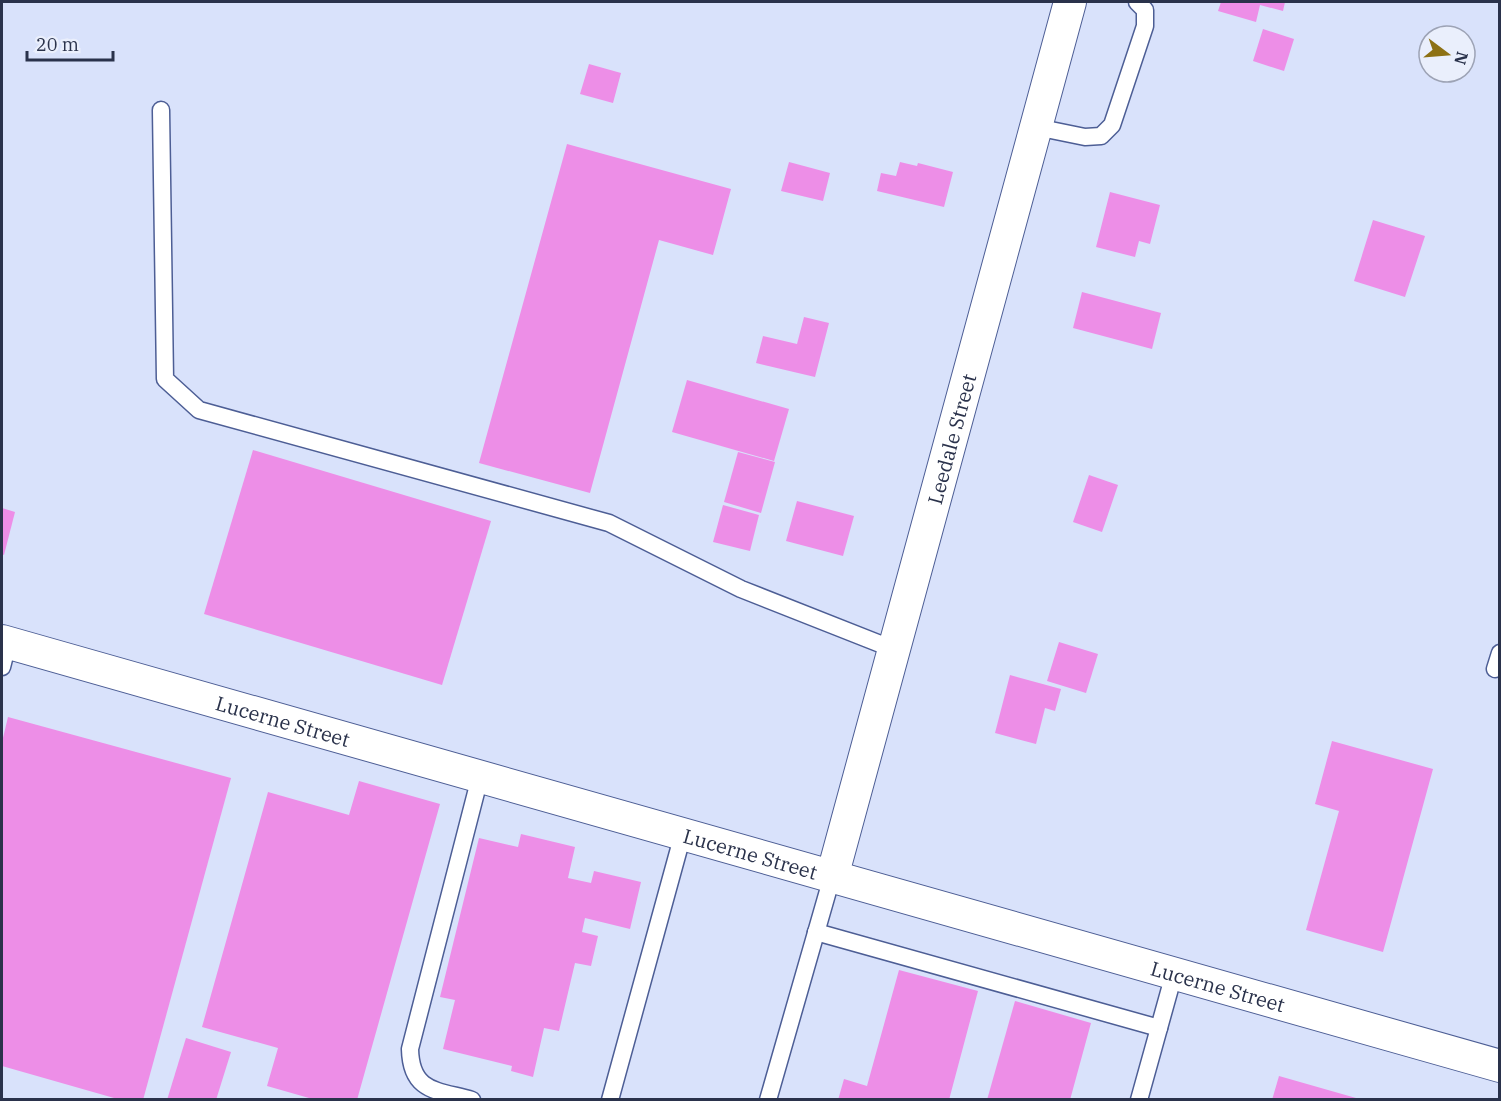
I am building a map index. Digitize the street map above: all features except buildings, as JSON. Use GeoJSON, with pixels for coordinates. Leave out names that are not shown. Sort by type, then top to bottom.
{"type":"FeatureCollection","features":[{"type":"Feature","properties":{"kind":"street","name":"Leedale Street"},"geometry":{"type":"LineString","coordinates":[[832,877],[1070,2]]}},
{"type":"Feature","properties":{"kind":"street","name":"Lucerne Street"},"geometry":{"type":"LineString","coordinates":[[4,650],[480,777],[1500,1066]]}},
{"type":"Feature","properties":{"kind":"lane"},"geometry":{"type":"LineString","coordinates":[[1036,127],[1085,137],[1101,136],[1112,124],[1145,26],[1145,10],[1137,2]]}},
{"type":"Feature","properties":{"kind":"lane"},"geometry":{"type":"LineString","coordinates":[[161,110],[165,379],[198,410],[609,523],[741,589],[893,649]]}},
{"type":"Feature","properties":{"kind":"lane"},"geometry":{"type":"LineString","coordinates":[[472,1100],[422,1084],[415,1077],[410,1063],[410,1049],[480,777]]}},
{"type":"Feature","properties":{"kind":"lane"},"geometry":{"type":"LineString","coordinates":[[610,1100],[683,834]]}},
{"type":"Feature","properties":{"kind":"lane"},"geometry":{"type":"LineString","coordinates":[[768,1100],[832,877]]}},
{"type":"Feature","properties":{"kind":"lane"},"geometry":{"type":"LineString","coordinates":[[816,932],[1159,1028]]}},
{"type":"Feature","properties":{"kind":"lane"},"geometry":{"type":"LineString","coordinates":[[1139,1100],[1174,974]]}}]}
